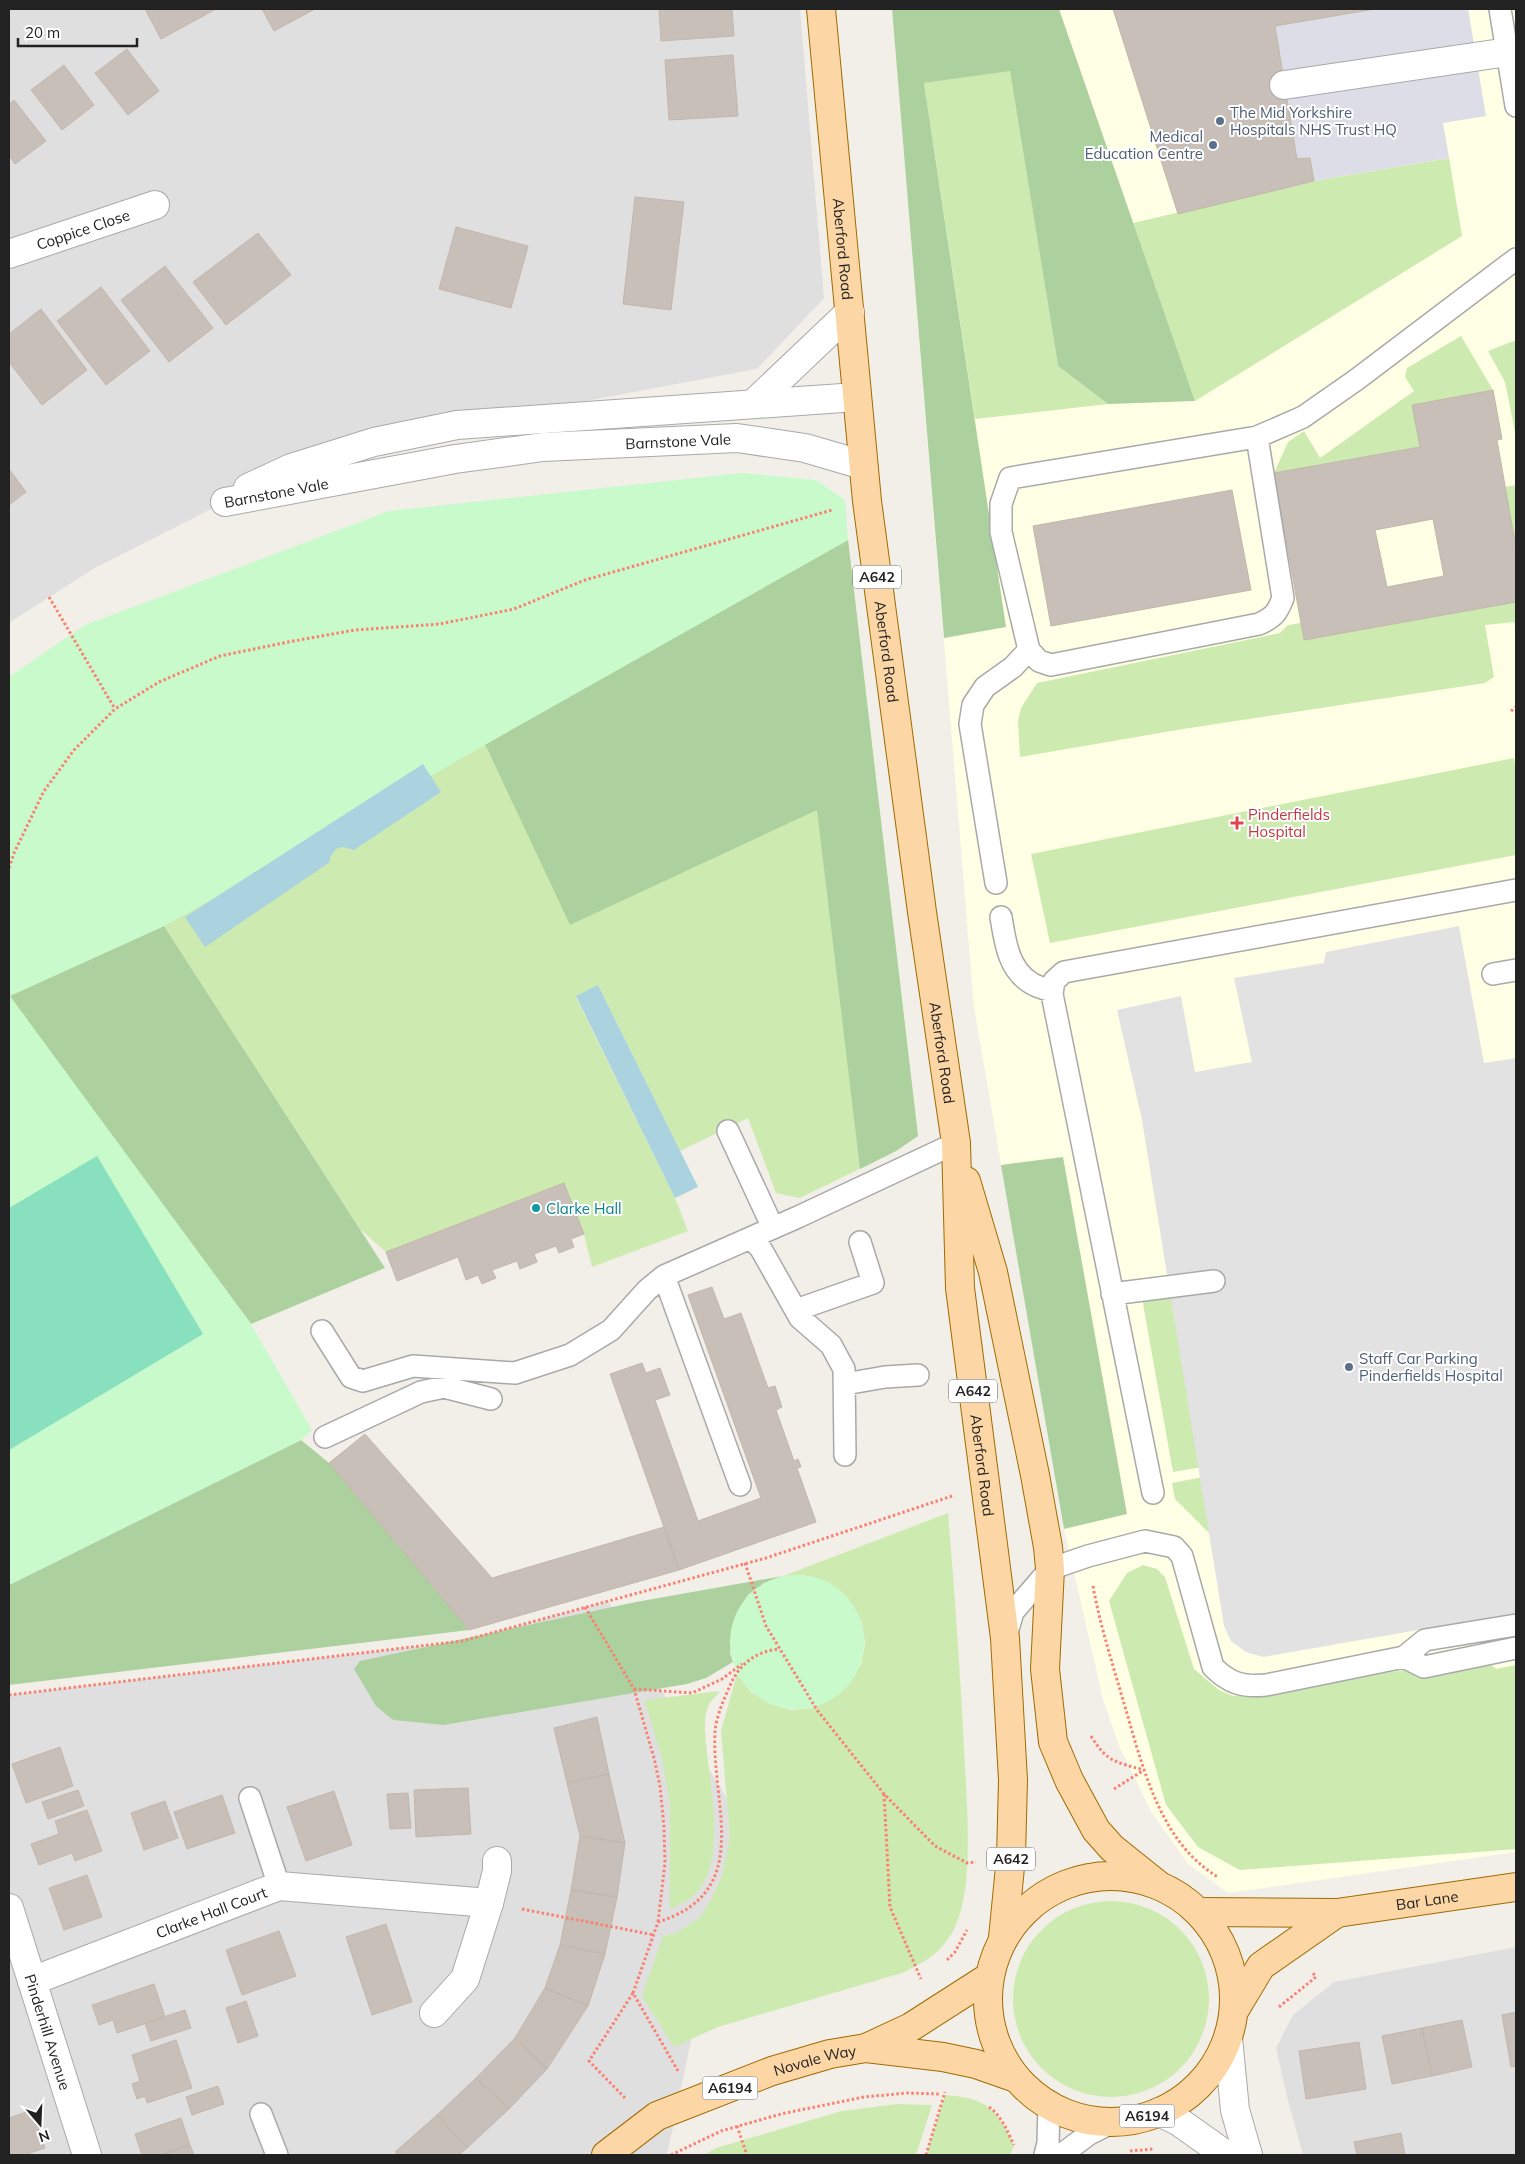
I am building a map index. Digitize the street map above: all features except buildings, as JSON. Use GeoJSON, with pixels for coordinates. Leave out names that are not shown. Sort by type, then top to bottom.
{"type":"FeatureCollection","features":[{"type":"Feature","properties":{"kind":"main road","name":"Aberford Road"},"geometry":{"type":"LineString","coordinates":[[821,9],[867,501],[922,912],[956,1142],[960,1288],[1005,1638],[1013,1780],[1011,1857],[1003,1938]]}},
{"type":"Feature","properties":{"kind":"main road","name":"Aberford Road"},"geometry":{"type":"LineString","coordinates":[[956,1142],[993,1272],[1027,1434],[1049,1558],[1045,1669],[1053,1742],[1096,1830],[1112,1848],[1157,1884]]}},
{"type":"Feature","properties":{"kind":"main road","name":"A6194"},"geometry":{"type":"LineString","coordinates":[[1122,1876],[1157,1884],[1180,1896],[1199,1912],[1220,1942],[1232,1975],[1234,2011],[1228,2038],[1217,2062],[1201,2083],[1182,2099],[1159,2112],[1136,2119],[1113,2122],[1091,2121],[1069,2115],[1049,2106],[1026,2089],[1016,2078],[997,2048],[988,2013],[989,1977],[1003,1938],[1025,1910],[1054,1890],[1087,1877],[1122,1876]]}},
{"type":"Feature","properties":{"kind":"main road","name":"Bar Lane"},"geometry":{"type":"LineString","coordinates":[[1199,1912],[1337,1912],[1516,1887]]}},
{"type":"Feature","properties":{"kind":"main road","name":"Bar Lane"},"geometry":{"type":"LineString","coordinates":[[1234,2011],[1262,1966],[1337,1912]]}},
{"type":"Feature","properties":{"kind":"main road","name":"Novale Way"},"geometry":{"type":"LineString","coordinates":[[606,2155],[657,2116],[772,2071],[830,2054],[866,2048],[911,2027],[989,1977]]}},
{"type":"Feature","properties":{"kind":"main road","name":"Novale Way"},"geometry":{"type":"LineString","coordinates":[[866,2048],[951,2058],[976,2064],[1016,2078]]}},
{"type":"Feature","properties":{"kind":"street"},"geometry":{"type":"LineString","coordinates":[[1284,84],[1508,52]]}},
{"type":"Feature","properties":{"kind":"street","name":"Coppice Close"},"geometry":{"type":"LineString","coordinates":[[9,254],[155,206]]}},
{"type":"Feature","properties":{"kind":"street"},"geometry":{"type":"LineString","coordinates":[[753,404],[850,312]]}},
{"type":"Feature","properties":{"kind":"street","name":"Barnstone Vale"},"geometry":{"type":"LineString","coordinates":[[856,397],[547,418],[457,426],[425,431],[374,442],[291,468],[263,480],[225,502],[454,458],[543,447],[737,438],[804,448],[863,465]]}},
{"type":"Feature","properties":{"kind":"street"},"geometry":{"type":"LineString","coordinates":[[434,2013],[465,1980],[489,1903],[497,1871],[497,1861]]}},
{"type":"Feature","properties":{"kind":"street","name":"Clarke Hall Court"},"geometry":{"type":"LineString","coordinates":[[32,1981],[279,1886],[489,1903]]}},
{"type":"Feature","properties":{"kind":"street","name":"Pinderhill Avenue"},"geometry":{"type":"LineString","coordinates":[[9,1908],[87,2155]]}},
{"type":"Feature","properties":{"kind":"street"},"geometry":{"type":"LineString","coordinates":[[1228,2038],[1235,2110],[1248,2155]]}},
{"type":"Feature","properties":{"kind":"street"},"geometry":{"type":"LineString","coordinates":[[1159,2112],[1178,2122],[1226,2155]]}},
{"type":"Feature","properties":{"kind":"lane"},"geometry":{"type":"LineString","coordinates":[[1500,9],[1516,106]]}},
{"type":"Feature","properties":{"kind":"lane"},"geometry":{"type":"LineString","coordinates":[[1257,437],[1283,598],[1278,611],[1272,618],[1259,624],[1051,665],[1039,661],[1029,650],[1001,532],[1001,504],[1010,478],[1257,437],[1303,417],[1516,260]]}},
{"type":"Feature","properties":{"kind":"lane"},"geometry":{"type":"LineString","coordinates":[[996,883],[970,724],[973,705],[985,687],[1013,667],[1029,650]]}},
{"type":"Feature","properties":{"kind":"lane"},"geometry":{"type":"LineString","coordinates":[[1153,1493],[1052,991],[1054,981],[1064,972],[1516,890]]}},
{"type":"Feature","properties":{"kind":"lane"},"geometry":{"type":"LineString","coordinates":[[1001,917],[1006,948],[1014,967],[1030,982],[1052,991]]}},
{"type":"Feature","properties":{"kind":"lane"},"geometry":{"type":"LineString","coordinates":[[1493,974],[1516,970]]}},
{"type":"Feature","properties":{"kind":"lane"},"geometry":{"type":"LineString","coordinates":[[728,1131],[774,1228]]}},
{"type":"Feature","properties":{"kind":"lane"},"geometry":{"type":"LineString","coordinates":[[322,1331],[351,1377],[363,1381],[413,1366],[515,1373],[570,1355],[611,1330],[646,1290],[664,1276],[774,1228],[956,1142]]}},
{"type":"Feature","properties":{"kind":"lane"},"geometry":{"type":"LineString","coordinates":[[751,1238],[761,1249],[800,1318],[831,1345],[844,1369],[845,1455]]}},
{"type":"Feature","properties":{"kind":"lane"},"geometry":{"type":"LineString","coordinates":[[796,1310],[873,1283],[860,1242]]}},
{"type":"Feature","properties":{"kind":"lane"},"geometry":{"type":"LineString","coordinates":[[664,1276],[740,1485]]}},
{"type":"Feature","properties":{"kind":"lane"},"geometry":{"type":"LineString","coordinates":[[1112,1294],[1214,1281]]}},
{"type":"Feature","properties":{"kind":"lane"},"geometry":{"type":"LineString","coordinates":[[845,1384],[885,1376],[918,1375]]}},
{"type":"Feature","properties":{"kind":"lane"},"geometry":{"type":"LineString","coordinates":[[325,1437],[421,1392],[444,1387],[491,1399]]}},
{"type":"Feature","properties":{"kind":"lane"},"geometry":{"type":"LineString","coordinates":[[1049,1558],[1088,1556],[1145,1541],[1174,1548],[1182,1556],[1213,1667],[1223,1676],[1248,1687],[1404,1657],[1425,1640],[1516,1625]]}},
{"type":"Feature","properties":{"kind":"lane","name":"Aberford Road"},"geometry":{"type":"LineString","coordinates":[[1005,1638],[1013,1612],[1049,1558]]}},
{"type":"Feature","properties":{"kind":"lane"},"geometry":{"type":"LineString","coordinates":[[1404,1657],[1424,1667],[1516,1648]]}},
{"type":"Feature","properties":{"kind":"lane"},"geometry":{"type":"LineString","coordinates":[[250,1798],[279,1886]]}},
{"type":"Feature","properties":{"kind":"lane"},"geometry":{"type":"LineString","coordinates":[[1045,2155],[1048,2142],[1049,2106]]}},
{"type":"Feature","properties":{"kind":"lane"},"geometry":{"type":"LineString","coordinates":[[260,2114],[277,2155]]}},
{"type":"Feature","properties":{"kind":"lane"},"geometry":{"type":"LineString","coordinates":[[1061,2155],[1088,2134],[1113,2122]]}},
{"type":"Feature","properties":{"kind":"path"},"geometry":{"type":"LineString","coordinates":[[9,868],[14,853],[44,791],[74,750],[115,710],[159,682],[220,656],[355,630],[440,624],[514,609],[585,580],[867,501]]}},
{"type":"Feature","properties":{"kind":"path"},"geometry":{"type":"LineString","coordinates":[[49,597],[115,710]]}},
{"type":"Feature","properties":{"kind":"path"},"geometry":{"type":"LineString","coordinates":[[1511,712],[1516,707]]}},
{"type":"Feature","properties":{"kind":"path"},"geometry":{"type":"LineString","coordinates":[[9,1695],[462,1641],[745,1563],[960,1493]]}},
{"type":"Feature","properties":{"kind":"path"},"geometry":{"type":"LineString","coordinates":[[1088,1556],[1100,1620],[1144,1770],[1158,1806],[1173,1832],[1203,1868],[1220,1877]]}},
{"type":"Feature","properties":{"kind":"path"},"geometry":{"type":"LineString","coordinates":[[745,1563],[766,1626],[817,1710],[884,1794],[935,1846],[967,1863],[982,1862]]}},
{"type":"Feature","properties":{"kind":"path"},"geometry":{"type":"LineString","coordinates":[[584,1607],[634,1689],[660,1786],[665,1863],[658,1922],[633,1993],[589,2061],[648,2123]]}},
{"type":"Feature","properties":{"kind":"path"},"geometry":{"type":"LineString","coordinates":[[634,1689],[692,1693],[722,1678],[744,1662],[766,1650],[780,1649]]}},
{"type":"Feature","properties":{"kind":"path"},"geometry":{"type":"LineString","coordinates":[[658,1922],[679,1916],[700,1899],[713,1881],[722,1850],[722,1811],[715,1730],[732,1678],[744,1662]]}},
{"type":"Feature","properties":{"kind":"path"},"geometry":{"type":"LineString","coordinates":[[1090,1734],[1102,1754],[1114,1762],[1144,1770]]}},
{"type":"Feature","properties":{"kind":"path"},"geometry":{"type":"LineString","coordinates":[[1106,1794],[1144,1770]]}},
{"type":"Feature","properties":{"kind":"path"},"geometry":{"type":"LineString","coordinates":[[884,1794],[890,1907],[920,1977]]}},
{"type":"Feature","properties":{"kind":"path"},"geometry":{"type":"LineString","coordinates":[[489,1903],[654,1935]]}},
{"type":"Feature","properties":{"kind":"path"},"geometry":{"type":"LineString","coordinates":[[633,1993],[696,2101]]}},
{"type":"Feature","properties":{"kind":"path"},"geometry":{"type":"LineString","coordinates":[[671,2155],[721,2131],[781,2114],[864,2097],[907,2093],[951,2095]]}},
{"type":"Feature","properties":{"kind":"path"},"geometry":{"type":"LineString","coordinates":[[926,2155],[945,2095]]}},
{"type":"Feature","properties":{"kind":"path"},"geometry":{"type":"LineString","coordinates":[[984,2104],[996,2112],[1014,2146]]}},
{"type":"Feature","properties":{"kind":"path"},"geometry":{"type":"LineString","coordinates":[[737,2126],[747,2155]]}},
{"type":"Feature","properties":{"kind":"path"},"geometry":{"type":"LineString","coordinates":[[1126,2152],[1135,2149],[1158,2149]]}},
{"type":"Feature","properties":{"kind":"shaded area"},"geometry":{"type":"Polygon","coordinates":[[[9,9],[800,9],[824,298],[757,369],[425,431],[225,502],[93,569],[9,623],[9,9]]]}},
{"type":"Feature","properties":{"kind":"shaded area","name":"Pinderfields Hospital"},"geometry":{"type":"Polygon","coordinates":[[[892,9],[1516,9],[1516,1852],[1228,1893],[1188,1864],[1151,1811],[1118,1743],[1103,1699],[1064,1529],[974,1007],[892,9]]]}},
{"type":"Feature","properties":{"kind":"shaded area"},"geometry":{"type":"Polygon","coordinates":[[[1375,9],[1468,9],[1486,116],[1443,123],[1449,158],[1314,181],[1310,158],[1297,159],[1275,26],[1375,9]]]}},
{"type":"Feature","properties":{"kind":"shaded area","name":"Staff Car Parking Pinderfields Hospital"},"geometry":{"type":"Polygon","coordinates":[[[1459,926],[1484,1063],[1516,1058],[1516,1613],[1263,1657],[1246,1652],[1231,1641],[1224,1626],[1142,1120],[1117,1010],[1181,996],[1195,1072],[1252,1062],[1234,978],[1324,963],[1326,952],[1459,926]]]}},
{"type":"Feature","properties":{"kind":"shaded area"},"geometry":{"type":"Polygon","coordinates":[[[608,1601],[742,1824],[693,2031],[667,2155],[9,2155],[9,1695],[462,1641],[608,1601]]]}},
{"type":"Feature","properties":{"kind":"shaded area"},"geometry":{"type":"Polygon","coordinates":[[[1516,1947],[1516,2155],[1303,2155],[1276,2048],[1293,2015],[1334,1982],[1516,1947]]]}},
{"type":"Feature","properties":{"kind":"green space"},"geometry":{"type":"Polygon","coordinates":[[[892,9],[1059,9],[1195,401],[1108,404],[1058,366],[1010,71],[924,83],[1006,627],[944,638],[892,9]]]}},
{"type":"Feature","properties":{"kind":"green space"},"geometry":{"type":"Polygon","coordinates":[[[1010,70],[1058,366],[1108,404],[975,419],[924,83],[1010,70]]]}},
{"type":"Feature","properties":{"kind":"green space"},"geometry":{"type":"Polygon","coordinates":[[[1449,158],[1462,236],[1195,401],[1133,223],[1314,181],[1449,158]]]}},
{"type":"Feature","properties":{"kind":"green space"},"geometry":{"type":"Polygon","coordinates":[[[1461,336],[1493,390],[1413,405],[1420,447],[1274,473],[1288,442],[1304,431],[1320,458],[1414,391],[1405,377],[1407,368],[1461,336]]]}},
{"type":"Feature","properties":{"kind":"green space"},"geometry":{"type":"Polygon","coordinates":[[[1516,340],[1516,437],[1505,382],[1488,351],[1516,340]]]}},
{"type":"Feature","properties":{"kind":"green space"},"geometry":{"type":"Polygon","coordinates":[[[742,473],[816,480],[845,500],[848,540],[164,926],[10,996],[251,1324],[312,1430],[301,1440],[9,1585],[9,677],[85,625],[389,511],[742,473]]]}},
{"type":"Feature","properties":{"kind":"green space"},"geometry":{"type":"Polygon","coordinates":[[[1516,485],[1516,548],[1505,487],[1516,485]]]}},
{"type":"Feature","properties":{"kind":"green space"},"geometry":{"type":"Polygon","coordinates":[[[848,540],[918,1136],[896,1151],[800,1198],[776,1193],[748,1118],[680,1151],[598,985],[576,997],[675,1198],[688,1231],[592,1267],[584,1234],[564,1183],[386,1252],[360,1229],[164,926],[848,540]]]}},
{"type":"Feature","properties":{"kind":"green space"},"geometry":{"type":"Polygon","coordinates":[[[848,540],[918,1136],[896,1151],[860,1169],[817,810],[570,925],[485,744],[848,540]]]}},
{"type":"Feature","properties":{"kind":"green space"},"geometry":{"type":"Polygon","coordinates":[[[1516,602],[1516,632],[1514,622],[1485,625],[1494,677],[1485,683],[1183,729],[1020,757],[1018,721],[1021,708],[1037,683],[1280,633],[1288,625],[1301,623],[1305,640],[1516,602]]]}},
{"type":"Feature","properties":{"kind":"green space"},"geometry":{"type":"Polygon","coordinates":[[[1514,758],[1516,771],[1516,855],[1050,943],[1031,854],[1514,758]]]}},
{"type":"Feature","properties":{"kind":"green space"},"geometry":{"type":"Polygon","coordinates":[[[164,926],[385,1268],[251,1324],[9,996],[164,926]]]}},
{"type":"Feature","properties":{"kind":"green space"},"geometry":{"type":"Polygon","coordinates":[[[97,1156],[203,1334],[9,1450],[9,1208],[97,1156]]]}},
{"type":"Feature","properties":{"kind":"green space"},"geometry":{"type":"Polygon","coordinates":[[[1063,1157],[1127,1514],[1064,1529],[1001,1165],[1063,1157]]]}},
{"type":"Feature","properties":{"kind":"green space"},"geometry":{"type":"Polygon","coordinates":[[[1177,1292],[1208,1466],[1173,1472],[1142,1298],[1177,1292]]]}},
{"type":"Feature","properties":{"kind":"green space"},"geometry":{"type":"Polygon","coordinates":[[[301,1440],[329,1463],[469,1630],[9,1685],[9,1585],[301,1440]]]}},
{"type":"Feature","properties":{"kind":"green space"},"geometry":{"type":"Polygon","coordinates":[[[1208,1476],[1221,1545],[1175,1499],[1172,1483],[1208,1476]]]}},
{"type":"Feature","properties":{"kind":"green space"},"geometry":{"type":"Polygon","coordinates":[[[948,1513],[960,1671],[968,1826],[965,1891],[955,1927],[939,1950],[902,1973],[718,2027],[674,2047],[642,1996],[663,1936],[677,1933],[700,1917],[711,1900],[722,1876],[730,1837],[721,1731],[737,1674],[751,1692],[770,1704],[791,1710],[813,1708],[861,1665],[865,1643],[862,1623],[853,1605],[840,1590],[803,1575],[783,1576],[948,1513]]]}},
{"type":"Feature","properties":{"kind":"green space"},"geometry":{"type":"Polygon","coordinates":[[[1143,1565],[1157,1569],[1165,1577],[1194,1669],[1219,1690],[1233,1696],[1483,1658],[1496,1669],[1516,1665],[1516,1849],[1240,1870],[1198,1847],[1166,1805],[1109,1601],[1127,1573],[1143,1565]]]}},
{"type":"Feature","properties":{"kind":"green space"},"geometry":{"type":"Polygon","coordinates":[[[797,1575],[823,1580],[845,1594],[859,1616],[864,1642],[859,1668],[845,1690],[823,1704],[797,1709],[771,1704],[749,1690],[735,1668],[730,1642],[735,1616],[749,1594],[771,1580],[797,1575]]]}},
{"type":"Feature","properties":{"kind":"green space"},"geometry":{"type":"Polygon","coordinates":[[[783,1576],[764,1583],[748,1595],[737,1612],[730,1653],[733,1662],[706,1678],[687,1684],[444,1725],[393,1720],[376,1706],[354,1669],[360,1661],[636,1602],[783,1576]]]}},
{"type":"Feature","properties":{"kind":"green space"},"geometry":{"type":"Polygon","coordinates":[[[720,1691],[710,1703],[705,1723],[714,1824],[714,1846],[710,1865],[704,1883],[693,1896],[670,1910],[670,1803],[661,1754],[644,1700],[720,1691]]]}},
{"type":"Feature","properties":{"kind":"green space"},"geometry":{"type":"Polygon","coordinates":[[[1111,1901],[1130,1903],[1148,1909],[1165,1918],[1180,1930],[1192,1945],[1201,1962],[1207,1980],[1209,1999],[1207,2018],[1201,2036],[1192,2053],[1180,2068],[1165,2080],[1148,2089],[1130,2095],[1111,2097],[1092,2095],[1074,2089],[1057,2080],[1042,2068],[1030,2053],[1021,2036],[1015,2018],[1013,1999],[1015,1980],[1021,1962],[1030,1945],[1042,1930],[1057,1918],[1074,1909],[1092,1903],[1111,1901]]]}},
{"type":"Feature","properties":{"kind":"green space"},"geometry":{"type":"Polygon","coordinates":[[[945,2095],[972,2099],[996,2114],[1014,2146],[1010,2155],[926,2155],[945,2095]]]}},
{"type":"Feature","properties":{"kind":"green space"},"geometry":{"type":"Polygon","coordinates":[[[897,2104],[932,2105],[916,2155],[704,2155],[716,2148],[842,2111],[897,2104]]]}},
{"type":"Feature","properties":{"kind":"water"},"geometry":{"type":"Polygon","coordinates":[[[423,764],[441,792],[354,850],[343,847],[336,849],[330,857],[330,862],[205,947],[185,917],[423,764]]]}},
{"type":"Feature","properties":{"kind":"water"},"geometry":{"type":"Polygon","coordinates":[[[598,985],[698,1187],[675,1198],[576,996],[598,985]]]}},
{"type":"Feature","properties":{"kind":"place","name":"The Mid Yorkshire Hospitals NHS Trust HQ"},"geometry":{"type":"Point","coordinates":[1220,121]}},
{"type":"Feature","properties":{"kind":"place","name":"Medical Education Centre"},"geometry":{"type":"Point","coordinates":[1213,145]}},
{"type":"Feature","properties":{"kind":"place","name":"Pinderfields Hospital"},"geometry":{"type":"Point","coordinates":[1237,823]}},
{"type":"Feature","properties":{"kind":"place","name":"Clarke Hall"},"geometry":{"type":"Point","coordinates":[536,1208]}},
{"type":"Feature","properties":{"kind":"place","name":"Staff Car Parking Pinderfields Hospital"},"geometry":{"type":"Point","coordinates":[1349,1367]}}]}
